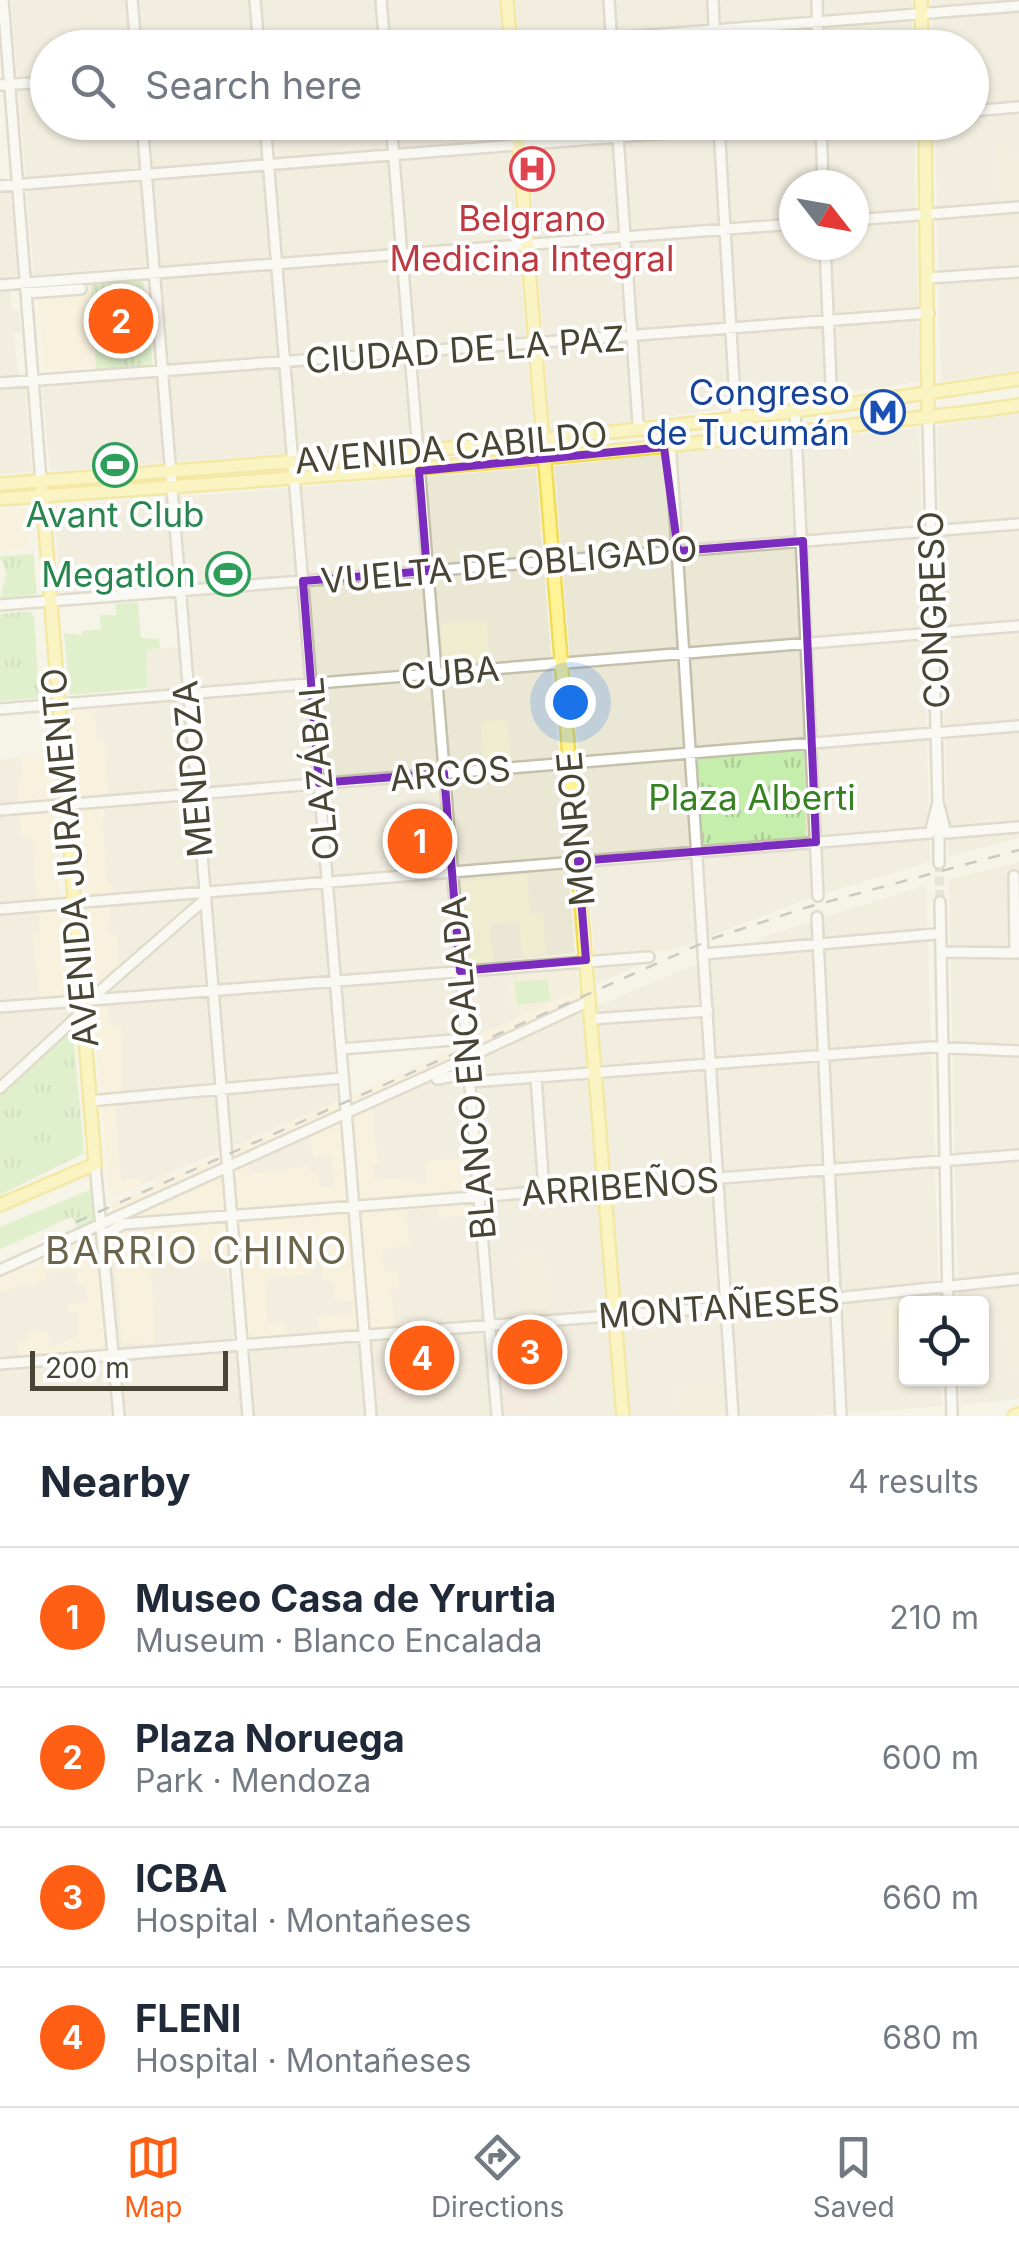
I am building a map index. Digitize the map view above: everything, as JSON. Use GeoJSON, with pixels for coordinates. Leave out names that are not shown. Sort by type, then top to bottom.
{"type":"FeatureCollection","features":[{"type":"Feature","properties":{"kind":"main road"},"geometry":{"type":"LineString","coordinates":[[507,0],[510,30]]}},
{"type":"Feature","properties":{"kind":"main road","name":"MONROE"},"geometry":{"type":"LineString","coordinates":[[519,140],[623,1416]]}},
{"type":"Feature","properties":{"kind":"main road"},"geometry":{"type":"LineString","coordinates":[[925,140],[928,414]]}},
{"type":"Feature","properties":{"kind":"main road","name":"AVENIDA CABILDO"},"geometry":{"type":"LineString","coordinates":[[0,499],[42,488],[168,470],[645,433],[1019,379]]}},
{"type":"Feature","properties":{"kind":"main road","name":"AVENIDA CABILDO"},"geometry":{"type":"LineString","coordinates":[[0,484],[170,490],[295,481],[664,447],[1019,405]]}},
{"type":"Feature","properties":{"kind":"main road","name":"AVENIDA JURAMENTO"},"geometry":{"type":"LineString","coordinates":[[42,488],[56,705],[95,1164]]}},
{"type":"Feature","properties":{"kind":"main road"},"geometry":{"type":"LineString","coordinates":[[0,1206],[95,1164]]}},
{"type":"Feature","properties":{"kind":"street"},"geometry":{"type":"LineString","coordinates":[[3,0],[5,85],[18,184],[42,488]]}},
{"type":"Feature","properties":{"kind":"street"},"geometry":{"type":"LineString","coordinates":[[132,0],[134,30]]}},
{"type":"Feature","properties":{"kind":"street"},"geometry":{"type":"LineString","coordinates":[[255,0],[258,30]]}},
{"type":"Feature","properties":{"kind":"street"},"geometry":{"type":"LineString","coordinates":[[381,0],[384,30]]}},
{"type":"Feature","properties":{"kind":"street"},"geometry":{"type":"LineString","coordinates":[[610,0],[611,30]]}},
{"type":"Feature","properties":{"kind":"street"},"geometry":{"type":"LineString","coordinates":[[713,0],[714,29]]}},
{"type":"Feature","properties":{"kind":"street"},"geometry":{"type":"LineString","coordinates":[[816,0],[817,30]]}},
{"type":"Feature","properties":{"kind":"street"},"geometry":{"type":"LineString","coordinates":[[707,30],[817,22],[922,7],[1019,6]]}},
{"type":"Feature","properties":{"kind":"street"},"geometry":{"type":"LineString","coordinates":[[5,85],[30,83]]}},
{"type":"Feature","properties":{"kind":"street"},"geometry":{"type":"LineString","coordinates":[[989,110],[1019,107]]}},
{"type":"Feature","properties":{"kind":"street","name":"MENDOZA"},"geometry":{"type":"LineString","coordinates":[[143,140],[202,897],[248,1416]]}},
{"type":"Feature","properties":{"kind":"street","name":"OLAZÁBAL"},"geometry":{"type":"LineString","coordinates":[[266,140],[371,1416]]}},
{"type":"Feature","properties":{"kind":"street","name":"BLANCO ENCALADA"},"geometry":{"type":"LineString","coordinates":[[393,140],[497,1416]]}},
{"type":"Feature","properties":{"kind":"street"},"geometry":{"type":"LineString","coordinates":[[0,186],[576,140]]}},
{"type":"Feature","properties":{"kind":"street"},"geometry":{"type":"LineString","coordinates":[[618,140],[633,336],[645,433],[671,455],[732,1416]]}},
{"type":"Feature","properties":{"kind":"street"},"geometry":{"type":"LineString","coordinates":[[720,140],[736,418]]}},
{"type":"Feature","properties":{"kind":"street"},"geometry":{"type":"LineString","coordinates":[[822,140],[823,170]]}},
{"type":"Feature","properties":{"kind":"street"},"geometry":{"type":"LineString","coordinates":[[869,219],[1019,206]]}},
{"type":"Feature","properties":{"kind":"street"},"geometry":{"type":"LineString","coordinates":[[27,288],[154,273],[779,225]]}},
{"type":"Feature","properties":{"kind":"street"},"geometry":{"type":"LineString","coordinates":[[826,260],[832,407]]}},
{"type":"Feature","properties":{"kind":"street"},"geometry":{"type":"LineString","coordinates":[[928,278],[1019,272]]}},
{"type":"Feature","properties":{"kind":"street"},"geometry":{"type":"LineString","coordinates":[[0,285],[81,289]]}},
{"type":"Feature","properties":{"kind":"street","name":"CIUDAD DE LA PAZ"},"geometry":{"type":"LineString","coordinates":[[0,384],[929,313]]}},
{"type":"Feature","properties":{"kind":"street"},"geometry":{"type":"LineString","coordinates":[[795,411],[799,432],[818,896]]}},
{"type":"Feature","properties":{"kind":"street","name":"CONGRESO"},"geometry":{"type":"LineString","coordinates":[[928,414],[939,863]]}},
{"type":"Feature","properties":{"kind":"street","name":"VUELTA DE OBLIGADO"},"geometry":{"type":"LineString","coordinates":[[0,605],[1019,524]]}},
{"type":"Feature","properties":{"kind":"street","name":"CUBA"},"geometry":{"type":"LineString","coordinates":[[0,709],[1019,626]]}},
{"type":"Feature","properties":{"kind":"street","name":"ARCOS"},"geometry":{"type":"LineString","coordinates":[[0,810],[1019,726]]}},
{"type":"Feature","properties":{"kind":"street","name":"CONGRESO"},"geometry":{"type":"LineString","coordinates":[[938,802],[946,832],[1019,827]]}},
{"type":"Feature","properties":{"kind":"street","name":"CONGRESO"},"geometry":{"type":"LineString","coordinates":[[816,842],[930,833],[938,802]]}},
{"type":"Feature","properties":{"kind":"street"},"geometry":{"type":"LineString","coordinates":[[0,909],[202,897],[327,882],[816,842]]}},
{"type":"Feature","properties":{"kind":"street"},"geometry":{"type":"LineString","coordinates":[[945,952],[1017,953],[1014,876]]}},
{"type":"Feature","properties":{"kind":"street"},"geometry":{"type":"LineString","coordinates":[[940,892],[945,896],[941,995],[934,896],[940,892]]}},
{"type":"Feature","properties":{"kind":"street"},"geometry":{"type":"LineString","coordinates":[[0,1088],[84,1004],[202,897]]}},
{"type":"Feature","properties":{"kind":"street"},"geometry":{"type":"LineString","coordinates":[[940,902],[948,1296]]}},
{"type":"Feature","properties":{"kind":"street"},"geometry":{"type":"LineString","coordinates":[[817,917],[841,1416]]}},
{"type":"Feature","properties":{"kind":"street"},"geometry":{"type":"LineString","coordinates":[[704,954],[936,934]]}},
{"type":"Feature","properties":{"kind":"street"},"geometry":{"type":"LineString","coordinates":[[0,1007],[84,1004],[335,980],[649,957]]}},
{"type":"Feature","properties":{"kind":"street"},"geometry":{"type":"LineString","coordinates":[[0,1273],[108,1227],[226,1166],[589,1001]]}},
{"type":"Feature","properties":{"kind":"street"},"geometry":{"type":"LineString","coordinates":[[590,1019],[708,1011]]}},
{"type":"Feature","properties":{"kind":"street"},"geometry":{"type":"LineString","coordinates":[[341,1048],[466,1039]]}},
{"type":"Feature","properties":{"kind":"street"},"geometry":{"type":"LineString","coordinates":[[437,1079],[536,1077],[942,1049],[1019,1051]]}},
{"type":"Feature","properties":{"kind":"street"},"geometry":{"type":"LineString","coordinates":[[536,1077],[544,1191]]}},
{"type":"Feature","properties":{"kind":"street"},"geometry":{"type":"LineString","coordinates":[[88,1101],[343,1078]]}},
{"type":"Feature","properties":{"kind":"street","name":"ARRIBEÑOS"},"geometry":{"type":"LineString","coordinates":[[108,1227],[1019,1155]]}},
{"type":"Feature","properties":{"kind":"street","name":"AVENIDA JURAMENTO"},"geometry":{"type":"LineString","coordinates":[[95,1164],[108,1227],[119,1416]]}},
{"type":"Feature","properties":{"kind":"street","name":"MONTAÑESES"},"geometry":{"type":"LineString","coordinates":[[0,1364],[836,1298],[1019,1279]]}},
{"type":"Feature","properties":{"kind":"street"},"geometry":{"type":"LineString","coordinates":[[951,1386],[952,1416]]}},
{"type":"Feature","properties":{"kind":"highlighted area"},"geometry":{"type":"Polygon","coordinates":[[[664,447],[678,551],[803,541],[816,842],[578,861],[586,960],[460,971],[444,773],[319,783],[303,581],[427,571],[419,471],[664,447]]]}},
{"type":"Feature","properties":{"kind":"shaded area"},"geometry":{"type":"Polygon","coordinates":[[[11,0],[498,0],[501,30],[30,30],[30,140],[509,140],[534,435],[50,471],[42,387],[169,377],[159,264],[34,275],[11,0]]]}},
{"type":"Feature","properties":{"kind":"shaded area"},"geometry":{"type":"Polygon","coordinates":[[[516,0],[912,0],[912,30],[519,30],[516,0]]]}},
{"type":"Feature","properties":{"kind":"shaded area"},"geometry":{"type":"Polygon","coordinates":[[[932,0],[1019,0],[1019,370],[946,381],[941,381],[935,140],[989,140],[989,30],[933,30],[932,0]]]}},
{"type":"Feature","properties":{"kind":"shaded area"},"geometry":{"type":"Polygon","coordinates":[[[527,140],[914,140],[919,382],[555,432],[551,429],[527,140]]]}},
{"type":"Feature","properties":{"kind":"shaded area"},"geometry":{"type":"Polygon","coordinates":[[[1005,143],[1006,159],[1019,159],[1019,197],[1000,199],[997,144],[1005,143]]]}},
{"type":"Feature","properties":{"kind":"shaded area"},"geometry":{"type":"Polygon","coordinates":[[[0,172],[1,190],[10,189],[19,275],[9,277],[12,310],[19,311],[21,332],[14,333],[17,367],[25,388],[32,472],[0,474],[0,172]]]}},
{"type":"Feature","properties":{"kind":"shaded area"},"geometry":{"type":"Polygon","coordinates":[[[91,285],[95,367],[45,370],[37,289],[91,285]]]}},
{"type":"Feature","properties":{"kind":"shaded area"},"geometry":{"type":"Polygon","coordinates":[[[1019,413],[1019,838],[948,857],[937,426],[1019,413]]]}},
{"type":"Feature","properties":{"kind":"shaded area"},"geometry":{"type":"Polygon","coordinates":[[[919,428],[930,862],[810,898],[673,950],[640,951],[634,967],[597,984],[554,466],[919,428]]]}},
{"type":"Feature","properties":{"kind":"shaded area"},"geometry":{"type":"Polygon","coordinates":[[[536,468],[575,953],[508,960],[513,1019],[472,1038],[471,1031],[334,1044],[337,1102],[110,1198],[70,710],[150,705],[146,650],[190,646],[185,582],[65,593],[60,588],[54,507],[536,468]]]}},
{"type":"Feature","properties":{"kind":"shaded area"},"geometry":{"type":"Polygon","coordinates":[[[26,508],[29,549],[0,552],[0,510],[26,508]]]}},
{"type":"Feature","properties":{"kind":"shaded area"},"geometry":{"type":"Polygon","coordinates":[[[487,621],[489,660],[443,663],[441,623],[487,621]]]}},
{"type":"Feature","properties":{"kind":"shaded area"},"geometry":{"type":"Polygon","coordinates":[[[95,707],[97,741],[104,741],[110,807],[105,808],[103,817],[106,883],[112,884],[108,933],[116,933],[119,964],[93,988],[70,710],[95,707]]]}},
{"type":"Feature","properties":{"kind":"shaded area"},"geometry":{"type":"Polygon","coordinates":[[[507,720],[511,762],[484,764],[481,721],[507,720]]]}},
{"type":"Feature","properties":{"kind":"shaded area"},"geometry":{"type":"Polygon","coordinates":[[[47,755],[69,1016],[0,1080],[0,760],[47,755]]]}},
{"type":"Feature","properties":{"kind":"shaded area"},"geometry":{"type":"Polygon","coordinates":[[[47,755],[68,998],[40,1001],[32,935],[40,934],[32,838],[21,838],[17,777],[22,776],[20,758],[47,755]]]}},
{"type":"Feature","properties":{"kind":"shaded area"},"geometry":{"type":"Polygon","coordinates":[[[1019,862],[1019,1399],[961,1404],[960,1386],[989,1386],[989,1296],[958,1296],[949,879],[1019,862]]]}},
{"type":"Feature","properties":{"kind":"shaded area"},"geometry":{"type":"Polygon","coordinates":[[[527,874],[530,913],[543,913],[546,956],[522,957],[519,922],[490,924],[493,962],[471,963],[462,882],[527,874]]]}},
{"type":"Feature","properties":{"kind":"shaded area"},"geometry":{"type":"Polygon","coordinates":[[[926,885],[939,1296],[899,1296],[899,1386],[941,1386],[942,1406],[810,1416],[0,1416],[0,1278],[20,1269],[37,1269],[42,1259],[59,1256],[60,1251],[94,1236],[128,1231],[127,1217],[430,1077],[682,970],[726,956],[761,955],[759,938],[926,885]]]}},
{"type":"Feature","properties":{"kind":"shaded area"},"geometry":{"type":"Polygon","coordinates":[[[576,968],[580,990],[513,1019],[509,973],[576,968]]]}},
{"type":"Feature","properties":{"kind":"shaded area"},"geometry":{"type":"Polygon","coordinates":[[[580,990],[581,1013],[476,1061],[472,1038],[580,990]]]}},
{"type":"Feature","properties":{"kind":"shaded area"},"geometry":{"type":"Polygon","coordinates":[[[108,1007],[109,1025],[121,1025],[123,1103],[115,1105],[121,1180],[141,1179],[142,1184],[110,1198],[94,1008],[108,1007]]]}},
{"type":"Feature","properties":{"kind":"shaded area"},"geometry":{"type":"Polygon","coordinates":[[[457,1047],[459,1066],[372,1107],[378,1164],[374,1165],[375,1180],[414,1178],[415,1184],[426,1183],[425,1161],[468,1158],[470,1189],[128,1219],[113,1212],[111,1203],[155,1185],[154,1179],[169,1173],[171,1177],[217,1157],[219,1175],[234,1169],[231,1148],[337,1102],[341,1122],[356,1114],[351,1097],[457,1047]],[[310,1136],[249,1163],[250,1174],[308,1166],[310,1171],[318,1170],[320,1188],[333,1186],[332,1156],[313,1157],[310,1136]]]}},
{"type":"Feature","properties":{"kind":"shaded area"},"geometry":{"type":"Polygon","coordinates":[[[472,1202],[473,1215],[439,1218],[438,1208],[407,1210],[409,1246],[383,1249],[384,1271],[398,1270],[400,1289],[391,1290],[395,1326],[319,1331],[318,1316],[352,1313],[352,1301],[335,1302],[333,1281],[322,1280],[321,1259],[313,1259],[313,1274],[265,1279],[268,1322],[285,1321],[287,1335],[247,1338],[242,1284],[228,1285],[226,1260],[151,1266],[155,1344],[122,1343],[112,1233],[472,1202]]]}},
{"type":"Feature","properties":{"kind":"shaded area"},"geometry":{"type":"Polygon","coordinates":[[[94,1236],[105,1343],[102,1347],[18,1358],[18,1342],[28,1340],[27,1332],[48,1331],[49,1347],[78,1335],[77,1312],[68,1312],[68,1304],[87,1301],[86,1286],[77,1286],[76,1271],[45,1273],[45,1282],[0,1292],[0,1278],[20,1269],[37,1269],[42,1259],[59,1256],[60,1251],[94,1236]]]}},
{"type":"Feature","properties":{"kind":"shaded area"},"geometry":{"type":"Polygon","coordinates":[[[544,1254],[548,1313],[522,1314],[519,1255],[544,1254]]]}},
{"type":"Feature","properties":{"kind":"shaded area"},"geometry":{"type":"Polygon","coordinates":[[[1019,1290],[1019,1373],[1018,1369],[1011,1370],[1000,1292],[1019,1290]]]}},
{"type":"Feature","properties":{"kind":"shaded area"},"geometry":{"type":"Polygon","coordinates":[[[899,1300],[899,1337],[885,1338],[883,1301],[899,1300]]]}},
{"type":"Feature","properties":{"kind":"shaded area"},"geometry":{"type":"Polygon","coordinates":[[[523,1330],[533,1330],[537,1375],[570,1374],[572,1394],[530,1398],[532,1415],[505,1416],[502,1378],[528,1376],[523,1330]]]}},
{"type":"Feature","properties":{"kind":"shaded area"},"geometry":{"type":"Polygon","coordinates":[[[446,1340],[448,1372],[434,1374],[436,1391],[427,1392],[427,1398],[377,1402],[375,1378],[399,1375],[396,1344],[446,1340]]]}},
{"type":"Feature","properties":{"kind":"shaded area"},"geometry":{"type":"Polygon","coordinates":[[[721,1385],[723,1416],[680,1416],[677,1389],[721,1385]]]}},
{"type":"Feature","properties":{"kind":"green space"},"geometry":{"type":"Polygon","coordinates":[[[143,281],[153,367],[96,371],[91,285],[143,281]]]}},
{"type":"Feature","properties":{"kind":"green space"},"geometry":{"type":"Polygon","coordinates":[[[34,554],[36,594],[0,601],[6,574],[0,556],[34,554]]]}},
{"type":"Feature","properties":{"kind":"green space"},"geometry":{"type":"Polygon","coordinates":[[[138,602],[141,638],[159,639],[160,648],[146,650],[148,688],[70,695],[64,633],[82,635],[83,631],[101,629],[100,615],[116,615],[115,604],[138,602]]]}},
{"type":"Feature","properties":{"kind":"green space"},"geometry":{"type":"Polygon","coordinates":[[[30,611],[34,617],[39,698],[0,701],[0,614],[30,611]]]}},
{"type":"Feature","properties":{"kind":"green space","name":"Plaza Alberti"},"geometry":{"type":"Polygon","coordinates":[[[804,749],[806,837],[703,845],[697,757],[804,749]]]}},
{"type":"Feature","properties":{"kind":"green space"},"geometry":{"type":"Polygon","coordinates":[[[440,813],[443,845],[438,846],[438,854],[429,854],[427,846],[413,853],[412,838],[397,839],[396,827],[418,825],[418,815],[440,813]]]}},
{"type":"Feature","properties":{"kind":"green space"},"geometry":{"type":"Polygon","coordinates":[[[548,979],[550,1001],[517,1005],[514,982],[548,979]]]}},
{"type":"Feature","properties":{"kind":"green space"},"geometry":{"type":"Polygon","coordinates":[[[68,1030],[73,1032],[84,1153],[0,1195],[0,1093],[68,1030]]]}},
{"type":"Feature","properties":{"kind":"green space"},"geometry":{"type":"Polygon","coordinates":[[[94,1188],[100,1226],[81,1234],[72,1217],[0,1249],[0,1227],[94,1188]]]}},
{"type":"Feature","properties":{"kind":"tunnel"},"geometry":{"type":"LineString","coordinates":[[939,863],[940,902]]}},
{"type":"Feature","properties":{"kind":"railway"},"geometry":{"type":"LineString","coordinates":[[76,1222],[714,938],[808,907],[1019,850]]}},
{"type":"Feature","properties":{"kind":"place","name":"Belgrano Medicina Integral"},"geometry":{"type":"Point","coordinates":[532,169]}},
{"type":"Feature","properties":{"kind":"place","name":"Plaza Noruega"},"geometry":{"type":"Point","coordinates":[121,321]}},
{"type":"Feature","properties":{"kind":"place","name":"Congreso de Tucumán"},"geometry":{"type":"Point","coordinates":[883,412]}},
{"type":"Feature","properties":{"kind":"place","name":"Avant Club"},"geometry":{"type":"Point","coordinates":[115,465]}},
{"type":"Feature","properties":{"kind":"place","name":"Megatlon"},"geometry":{"type":"Point","coordinates":[228,574]}},
{"type":"Feature","properties":{"kind":"place","name":"Museo Casa de Yrurtia"},"geometry":{"type":"Point","coordinates":[420,841]}},
{"type":"Feature","properties":{"kind":"place","name":"ICBA"},"geometry":{"type":"Point","coordinates":[530,1352]}},
{"type":"Feature","properties":{"kind":"place","name":"FLENI"},"geometry":{"type":"Point","coordinates":[422,1358]}},
{"type":"Feature","properties":{"kind":"district","name":"BARRIO CHINO"},"geometry":{"type":"Point","coordinates":[197,1250]}}]}
